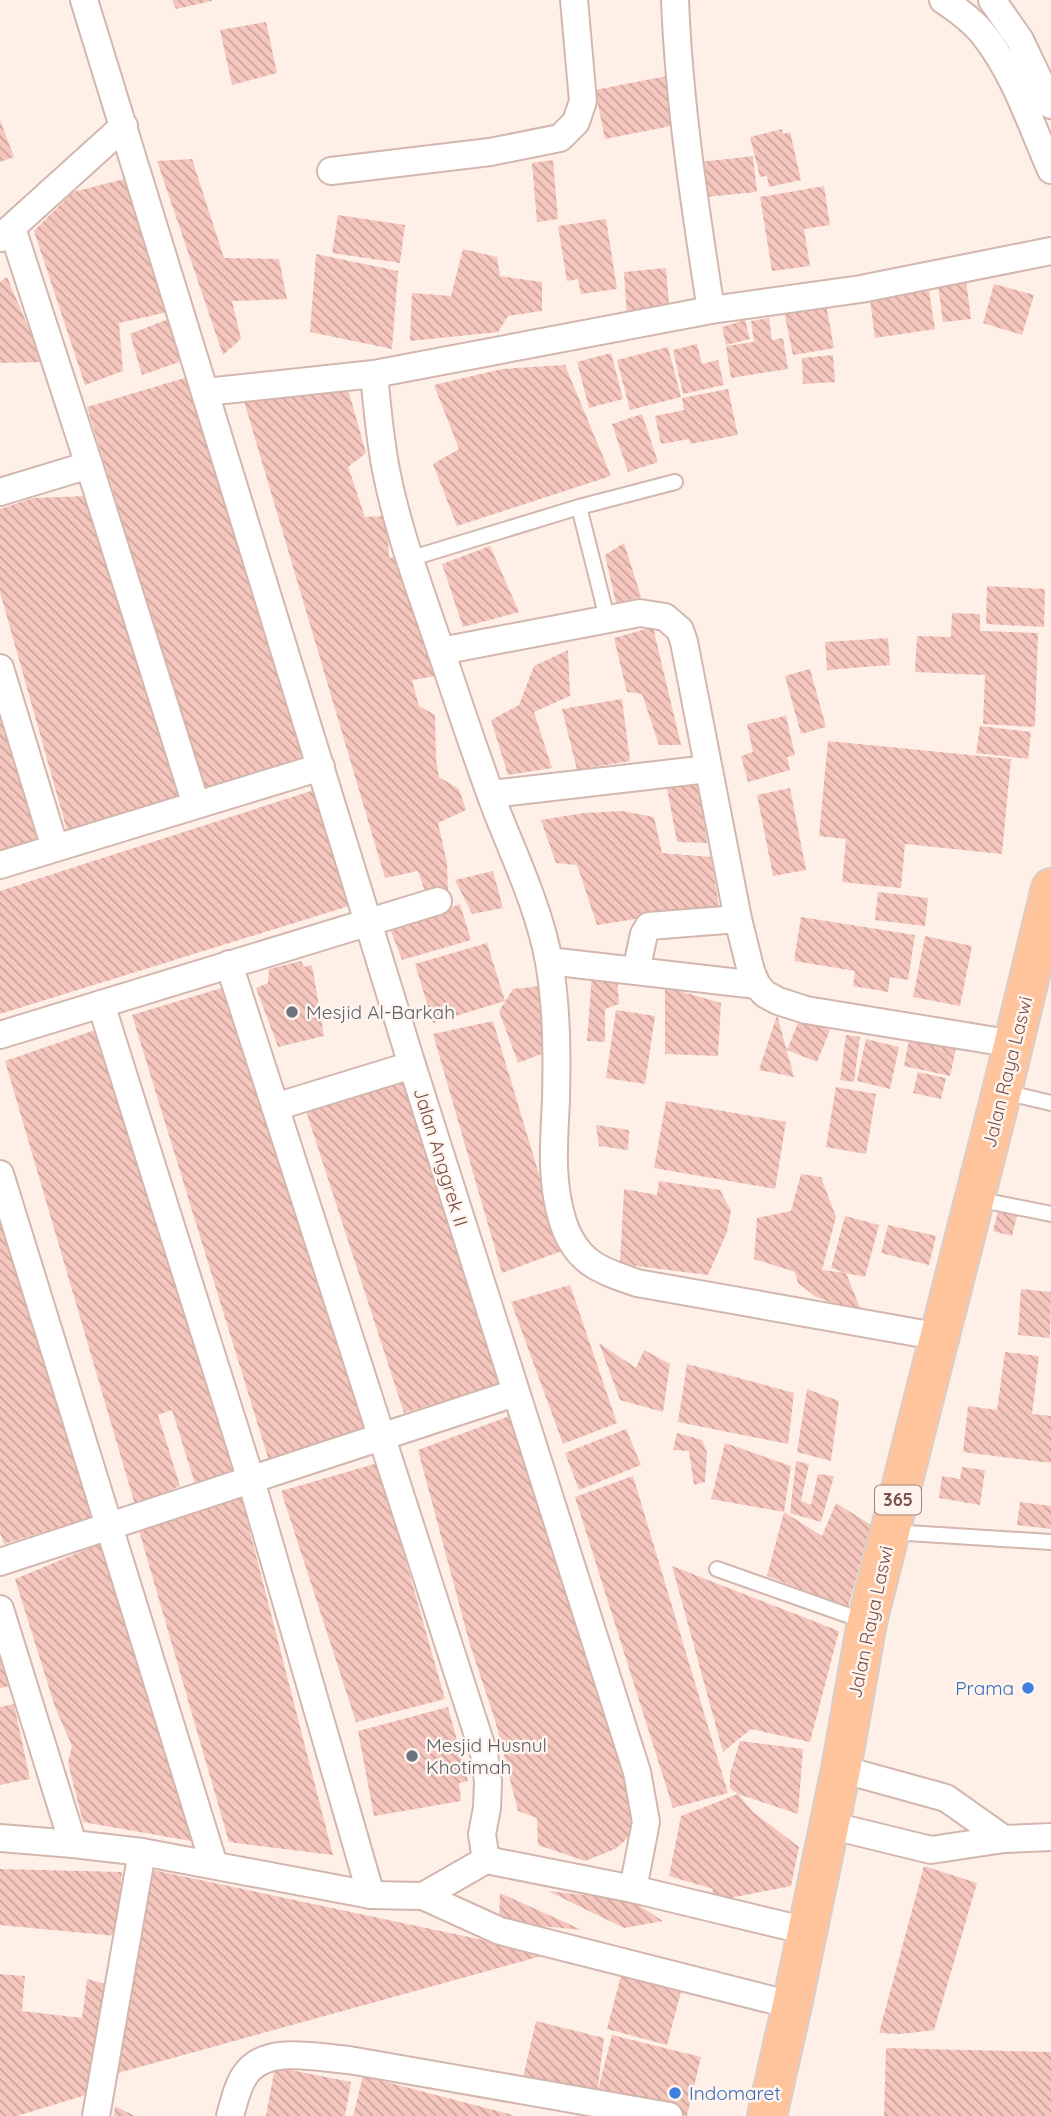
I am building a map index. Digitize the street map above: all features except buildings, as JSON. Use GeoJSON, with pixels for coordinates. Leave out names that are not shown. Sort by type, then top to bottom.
{"type":"FeatureCollection","features":[{"type":"Feature","properties":{"kind":"main road","name":"Jalan Raya Laswi"},"geometry":{"type":"LineString","coordinates":[[766,2116],[841,1769],[867,1622],[941,1337],[1051,888]]}},
{"type":"Feature","properties":{"kind":"street","name":"Jalan Anggrek II"},"geometry":{"type":"LineString","coordinates":[[84,0],[412,1065],[637,1772],[646,1822],[634,1889]]}},
{"type":"Feature","properties":{"kind":"street"},"geometry":{"type":"LineString","coordinates":[[331,171],[490,152],[560,138],[576,122],[583,101],[574,0]]}},
{"type":"Feature","properties":{"kind":"street"},"geometry":{"type":"LineString","coordinates":[[675,0],[688,157],[711,310]]}},
{"type":"Feature","properties":{"kind":"street"},"geometry":{"type":"LineString","coordinates":[[943,0],[983,34],[996,53],[1019,96],[1051,170]]}},
{"type":"Feature","properties":{"kind":"street"},"geometry":{"type":"LineString","coordinates":[[992,0],[1020,40],[1051,105]]}},
{"type":"Feature","properties":{"kind":"street"},"geometry":{"type":"LineString","coordinates":[[124,126],[6,233],[89,465],[196,805]]}},
{"type":"Feature","properties":{"kind":"street"},"geometry":{"type":"LineString","coordinates":[[206,392],[374,374],[711,310],[861,289],[1051,251]]}},
{"type":"Feature","properties":{"kind":"street"},"geometry":{"type":"LineString","coordinates":[[374,374],[386,472],[409,559],[530,898],[549,961],[555,1005],[556,1045],[553,1172],[563,1220],[578,1254],[609,1273],[637,1283],[941,1337]]}},
{"type":"Feature","properties":{"kind":"street"},"geometry":{"type":"LineString","coordinates":[[0,492],[89,465]]}},
{"type":"Feature","properties":{"kind":"street"},"geometry":{"type":"LineString","coordinates":[[441,651],[640,612],[665,617],[680,631],[689,660],[738,919],[757,985],[765,994],[778,1001],[806,1010],[1014,1044]]}},
{"type":"Feature","properties":{"kind":"street"},"geometry":{"type":"LineString","coordinates":[[0,668],[55,848]]}},
{"type":"Feature","properties":{"kind":"street"},"geometry":{"type":"LineString","coordinates":[[0,865],[321,767]]}},
{"type":"Feature","properties":{"kind":"street"},"geometry":{"type":"LineString","coordinates":[[491,794],[708,769]]}},
{"type":"Feature","properties":{"kind":"street"},"geometry":{"type":"LineString","coordinates":[[0,1035],[438,901]]}},
{"type":"Feature","properties":{"kind":"street"},"geometry":{"type":"LineString","coordinates":[[636,971],[644,934],[649,926],[738,919]]}},
{"type":"Feature","properties":{"kind":"street"},"geometry":{"type":"LineString","coordinates":[[549,961],[757,985]]}},
{"type":"Feature","properties":{"kind":"street"},"geometry":{"type":"LineString","coordinates":[[229,964],[484,1754],[488,1781],[482,1834],[486,1860]]}},
{"type":"Feature","properties":{"kind":"street"},"geometry":{"type":"LineString","coordinates":[[101,1004],[250,1480],[371,1895]]}},
{"type":"Feature","properties":{"kind":"street"},"geometry":{"type":"LineString","coordinates":[[275,1107],[412,1065]]}},
{"type":"Feature","properties":{"kind":"street"},"geometry":{"type":"LineString","coordinates":[[0,1174],[214,1865]]}},
{"type":"Feature","properties":{"kind":"street"},"geometry":{"type":"LineString","coordinates":[[0,1562],[515,1393]]}},
{"type":"Feature","properties":{"kind":"street"},"geometry":{"type":"LineString","coordinates":[[0,1609],[73,1843]]}},
{"type":"Feature","properties":{"kind":"street"},"geometry":{"type":"LineString","coordinates":[[841,1769],[946,1798],[1004,1839]]}},
{"type":"Feature","properties":{"kind":"street"},"geometry":{"type":"LineString","coordinates":[[829,1825],[931,1850],[1004,1839],[1051,1837]]}},
{"type":"Feature","properties":{"kind":"street"},"geometry":{"type":"LineString","coordinates":[[0,1838],[73,1843],[142,1852],[371,1895],[423,1896],[500,1931],[792,2005]]}},
{"type":"Feature","properties":{"kind":"street"},"geometry":{"type":"LineString","coordinates":[[96,2116],[142,1852]]}},
{"type":"Feature","properties":{"kind":"street"},"geometry":{"type":"LineString","coordinates":[[423,1896],[486,1860],[634,1889],[807,1931]]}},
{"type":"Feature","properties":{"kind":"street"},"geometry":{"type":"LineString","coordinates":[[230,2116],[240,2084],[254,2065],[278,2056],[296,2055],[349,2060],[670,2116]]}},
{"type":"Feature","properties":{"kind":"lane"},"geometry":{"type":"LineString","coordinates":[[409,559],[579,507],[675,482]]}},
{"type":"Feature","properties":{"kind":"lane"},"geometry":{"type":"LineString","coordinates":[[579,507],[607,618]]}},
{"type":"Feature","properties":{"kind":"lane"},"geometry":{"type":"LineString","coordinates":[[1002,1091],[1051,1103]]}},
{"type":"Feature","properties":{"kind":"lane"},"geometry":{"type":"LineString","coordinates":[[975,1198],[1051,1212]]}},
{"type":"Feature","properties":{"kind":"lane"},"geometry":{"type":"LineString","coordinates":[[890,1532],[1051,1542]]}},
{"type":"Feature","properties":{"kind":"lane"},"geometry":{"type":"LineString","coordinates":[[717,1569],[867,1622]]}},
{"type":"Feature","properties":{"kind":"place","name":"Mesjid Al-Barkah"},"geometry":{"type":"Point","coordinates":[292,1012]}},
{"type":"Feature","properties":{"kind":"place","name":"Prama"},"geometry":{"type":"Point","coordinates":[1028,1688]}},
{"type":"Feature","properties":{"kind":"place","name":"Mesjid Husnul Khotimah"},"geometry":{"type":"Point","coordinates":[412,1756]}},
{"type":"Feature","properties":{"kind":"place","name":"Indomaret"},"geometry":{"type":"Point","coordinates":[675,2093]}}]}
